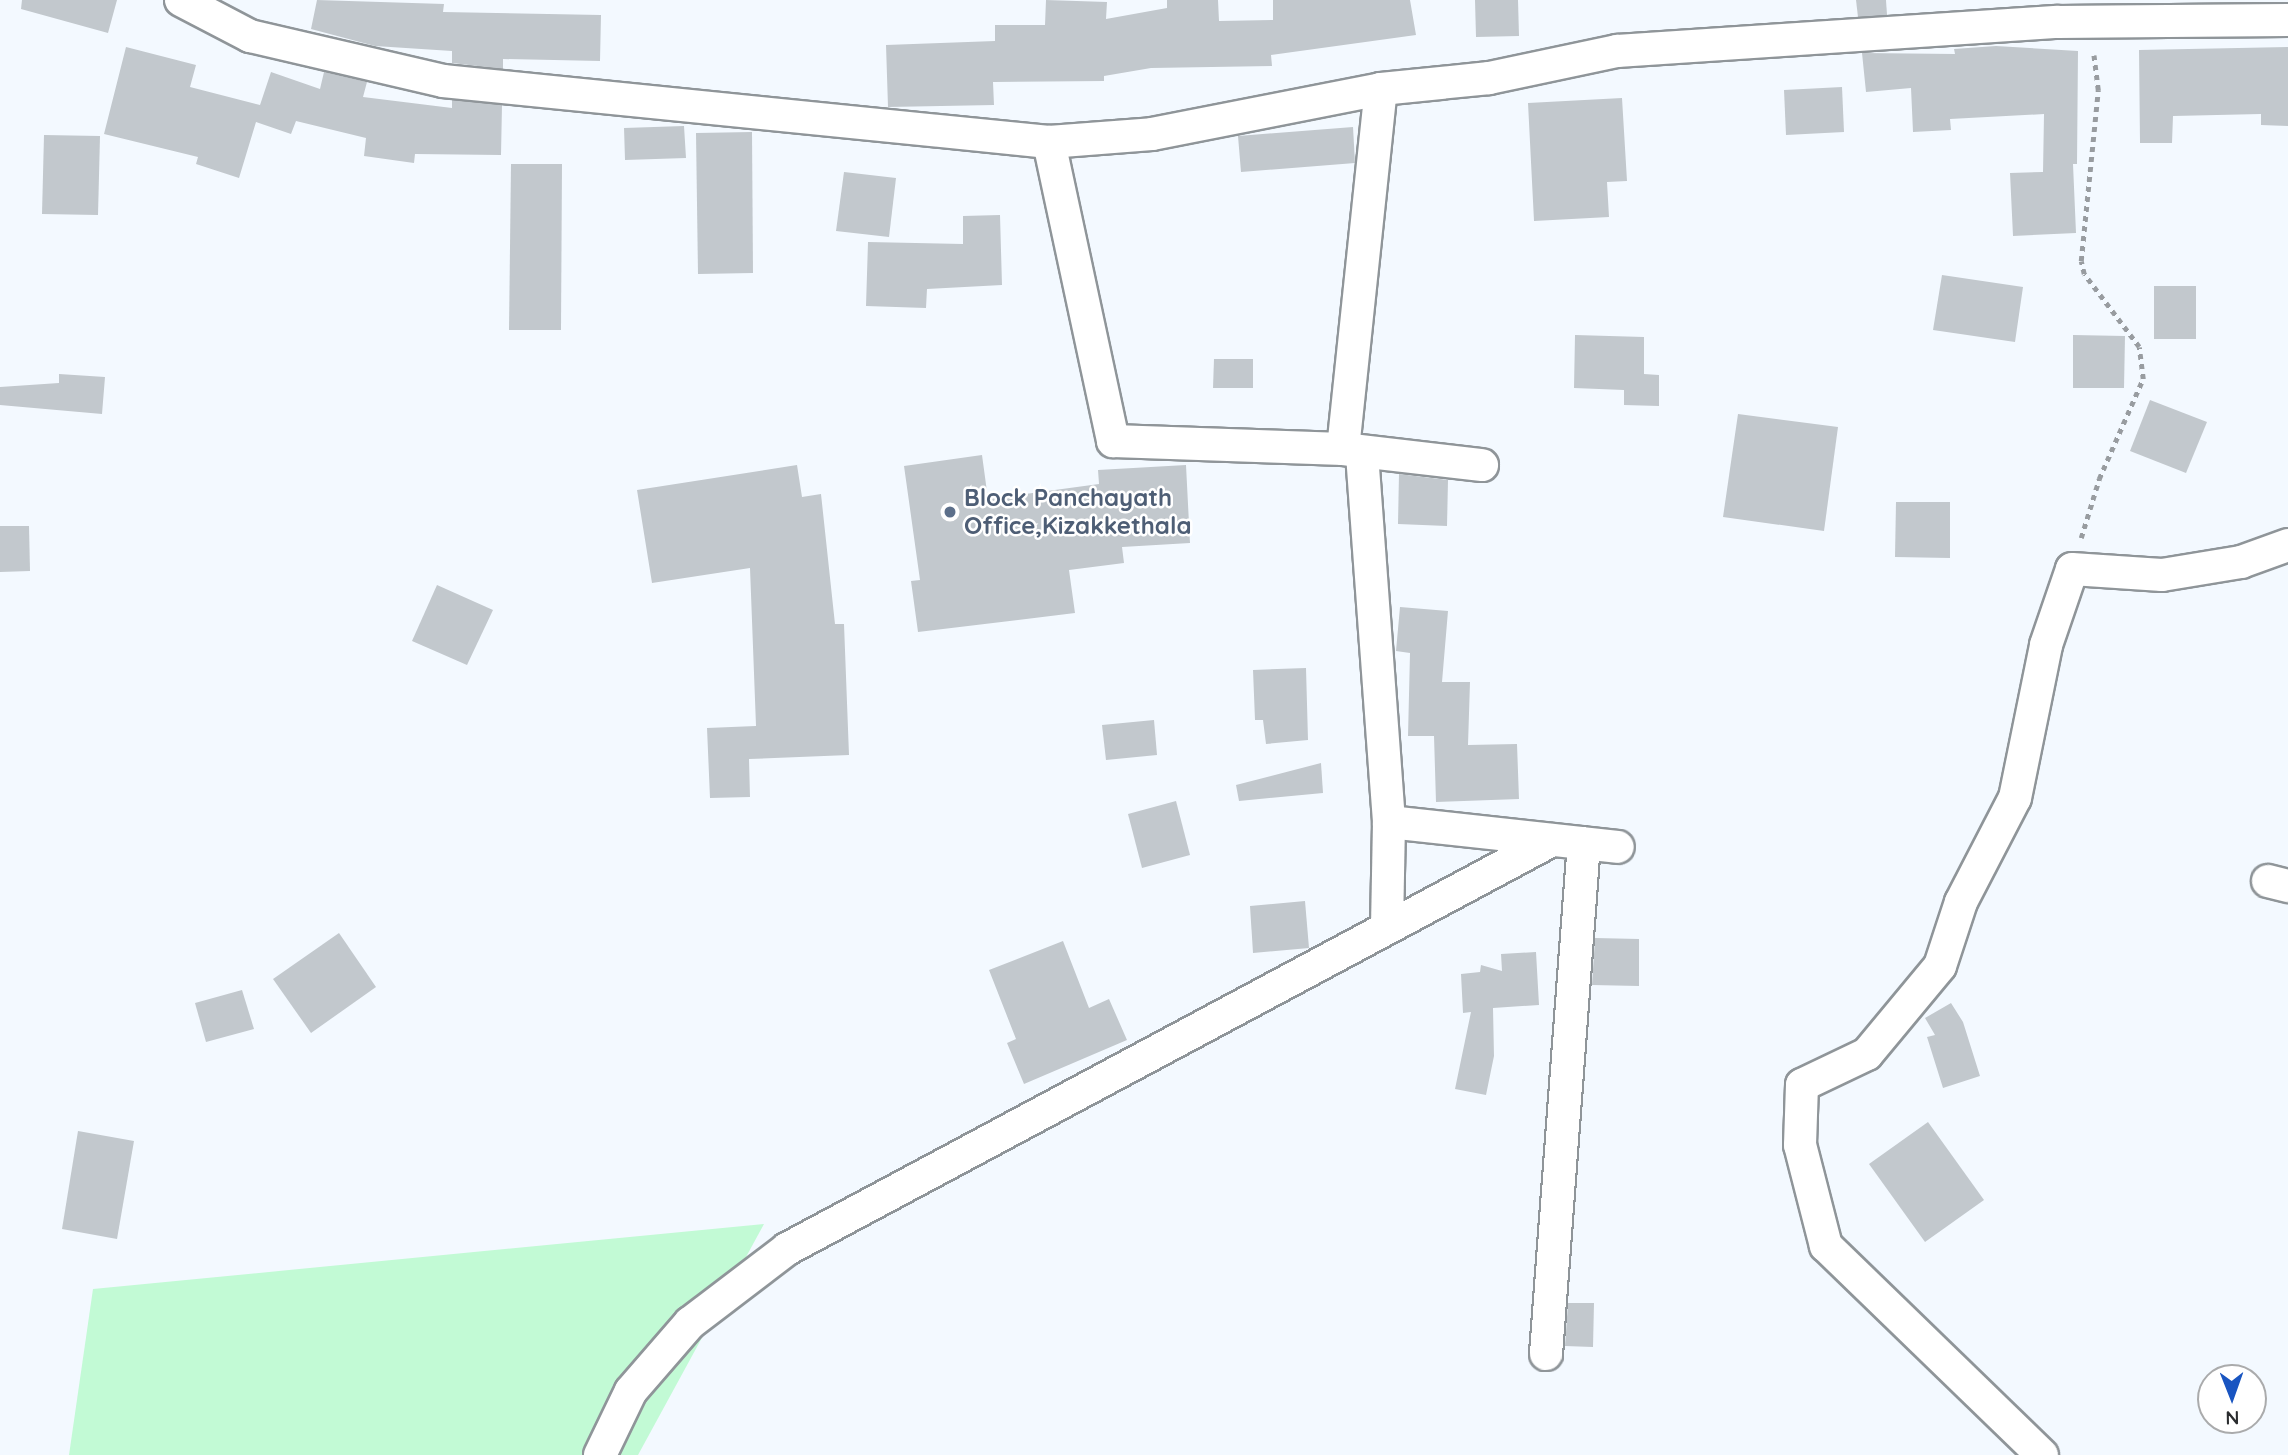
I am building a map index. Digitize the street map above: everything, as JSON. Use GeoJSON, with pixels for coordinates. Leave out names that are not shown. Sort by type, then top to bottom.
{"type":"FeatureCollection","features":[{"type":"Feature","properties":{"kind":"street"},"geometry":{"type":"LineString","coordinates":[[181,0],[250,36],[443,81],[1049,142],[1152,134],[1381,89],[1489,78],[1617,51],[2090,22],[2288,20]]}},
{"type":"Feature","properties":{"kind":"street"},"geometry":{"type":"LineString","coordinates":[[1381,89],[1353,452],[1389,822],[1387,927]]}},
{"type":"Feature","properties":{"kind":"street"},"geometry":{"type":"LineString","coordinates":[[1049,142],[1112,441],[1353,452],[1482,465]]}},
{"type":"Feature","properties":{"kind":"street"},"geometry":{"type":"LineString","coordinates":[[2042,1455],[1826,1246],[1800,1145],[1802,1085],[1867,1054],[1940,966],[1961,902],[2015,798],[2046,645],[2072,569],[2162,575],[2241,562],[2288,545]]}},
{"type":"Feature","properties":{"kind":"street"},"geometry":{"type":"LineString","coordinates":[[1389,822],[1618,847]]}},
{"type":"Feature","properties":{"kind":"street"},"geometry":{"type":"LineString","coordinates":[[600,1455],[631,1391],[690,1322],[787,1249],[1552,840]]}},
{"type":"Feature","properties":{"kind":"street"},"geometry":{"type":"LineString","coordinates":[[1546,1354],[1584,843]]}},
{"type":"Feature","properties":{"kind":"path"},"geometry":{"type":"LineString","coordinates":[[2072,569],[2099,480],[2143,379],[2139,346],[2084,274],[2081,261],[2098,90],[2090,22]]}},
{"type":"Feature","properties":{"kind":"green space"},"geometry":{"type":"Polygon","coordinates":[[[764,1224],[638,1455],[69,1455],[93,1289],[764,1224]]]}},
{"type":"Feature","properties":{"kind":"building"},"geometry":{"type":"Polygon","coordinates":[[[22,0],[117,0],[108,33],[21,9],[22,0]]]}},
{"type":"Feature","properties":{"kind":"building"},"geometry":{"type":"Polygon","coordinates":[[[317,0],[444,4],[443,12],[601,15],[600,61],[503,59],[503,69],[452,63],[452,51],[375,46],[311,29],[317,0]]]}},
{"type":"Feature","properties":{"kind":"building"},"geometry":{"type":"Polygon","coordinates":[[[1046,0],[1107,2],[1106,19],[1167,8],[1167,0],[1218,0],[1219,21],[1273,20],[1273,0],[1410,0],[1416,35],[1271,55],[1272,66],[1151,68],[1104,76],[1104,81],[993,82],[994,105],[888,107],[886,45],[995,41],[995,25],[1045,25],[1046,0]]]}},
{"type":"Feature","properties":{"kind":"building"},"geometry":{"type":"Polygon","coordinates":[[[1475,0],[1518,0],[1519,36],[1476,37],[1475,0]]]}},
{"type":"Feature","properties":{"kind":"building"},"geometry":{"type":"Polygon","coordinates":[[[1856,0],[1886,0],[1887,15],[1858,17],[1856,0]]]}},
{"type":"Feature","properties":{"kind":"building"},"geometry":{"type":"Polygon","coordinates":[[[1996,46],[2078,51],[2077,164],[2073,164],[2076,233],[2013,236],[2010,173],[2043,172],[2044,114],[1950,119],[1951,130],[1913,132],[1911,88],[1866,92],[1862,53],[1955,54],[1954,49],[1996,46]]]}},
{"type":"Feature","properties":{"kind":"building"},"geometry":{"type":"Polygon","coordinates":[[[126,47],[196,65],[190,87],[260,105],[271,72],[320,89],[324,72],[367,82],[363,97],[452,108],[452,100],[502,105],[501,155],[415,154],[414,163],[364,156],[366,138],[296,121],[291,134],[256,122],[239,178],[196,164],[198,157],[104,134],[126,47]]]}},
{"type":"Feature","properties":{"kind":"building"},"geometry":{"type":"Polygon","coordinates":[[[2288,47],[2288,126],[2261,125],[2261,114],[2173,116],[2172,143],[2140,143],[2139,50],[2288,47]]]}},
{"type":"Feature","properties":{"kind":"building"},"geometry":{"type":"Polygon","coordinates":[[[1842,87],[1844,132],[1786,135],[1784,90],[1842,87]]]}},
{"type":"Feature","properties":{"kind":"building"},"geometry":{"type":"Polygon","coordinates":[[[1622,98],[1627,181],[1607,182],[1609,217],[1534,221],[1528,103],[1622,98]]]}},
{"type":"Feature","properties":{"kind":"building"},"geometry":{"type":"Polygon","coordinates":[[[684,126],[686,158],[625,160],[624,128],[684,126]]]}},
{"type":"Feature","properties":{"kind":"building"},"geometry":{"type":"Polygon","coordinates":[[[1353,127],[1355,163],[1241,172],[1238,136],[1353,127]]]}},
{"type":"Feature","properties":{"kind":"building"},"geometry":{"type":"Polygon","coordinates":[[[752,132],[753,273],[698,274],[696,133],[752,132]]]}},
{"type":"Feature","properties":{"kind":"building"},"geometry":{"type":"Polygon","coordinates":[[[44,135],[100,136],[98,215],[42,214],[44,135]]]}},
{"type":"Feature","properties":{"kind":"building"},"geometry":{"type":"Polygon","coordinates":[[[511,164],[562,164],[561,330],[509,330],[511,164]]]}},
{"type":"Feature","properties":{"kind":"building"},"geometry":{"type":"Polygon","coordinates":[[[844,172],[896,178],[889,237],[836,231],[844,172]]]}},
{"type":"Feature","properties":{"kind":"building"},"geometry":{"type":"Polygon","coordinates":[[[1000,215],[1002,285],[927,289],[926,308],[866,306],[868,242],[963,244],[963,216],[1000,215]]]}},
{"type":"Feature","properties":{"kind":"building"},"geometry":{"type":"Polygon","coordinates":[[[1942,275],[2023,287],[2015,342],[1933,330],[1942,275]]]}},
{"type":"Feature","properties":{"kind":"building"},"geometry":{"type":"Polygon","coordinates":[[[2154,286],[2196,286],[2196,339],[2154,339],[2154,286]]]}},
{"type":"Feature","properties":{"kind":"building"},"geometry":{"type":"Polygon","coordinates":[[[1575,335],[1644,337],[1644,374],[1659,375],[1659,406],[1624,405],[1624,390],[1574,388],[1575,335]]]}},
{"type":"Feature","properties":{"kind":"building"},"geometry":{"type":"Polygon","coordinates":[[[2073,335],[2125,336],[2124,388],[2073,388],[2073,335]]]}},
{"type":"Feature","properties":{"kind":"building"},"geometry":{"type":"Polygon","coordinates":[[[1214,359],[1253,359],[1253,388],[1213,388],[1214,359]]]}},
{"type":"Feature","properties":{"kind":"building"},"geometry":{"type":"Polygon","coordinates":[[[59,374],[105,377],[102,414],[0,405],[0,387],[59,383],[59,374]]]}},
{"type":"Feature","properties":{"kind":"building"},"geometry":{"type":"Polygon","coordinates":[[[2150,400],[2207,422],[2186,473],[2130,451],[2150,400]]]}},
{"type":"Feature","properties":{"kind":"building"},"geometry":{"type":"Polygon","coordinates":[[[1738,414],[1838,427],[1824,531],[1723,517],[1738,414]]]}},
{"type":"Feature","properties":{"kind":"building"},"geometry":{"type":"Polygon","coordinates":[[[982,455],[988,499],[1099,484],[1098,470],[1186,465],[1190,543],[1122,547],[1124,563],[1069,570],[1075,613],[918,632],[911,581],[920,580],[904,466],[982,455]]]}},
{"type":"Feature","properties":{"kind":"building"},"geometry":{"type":"Polygon","coordinates":[[[797,465],[802,497],[821,494],[835,624],[844,624],[849,755],[749,759],[750,797],[710,798],[707,728],[756,726],[750,568],[652,583],[637,490],[797,465]]]}},
{"type":"Feature","properties":{"kind":"building"},"geometry":{"type":"Polygon","coordinates":[[[1399,474],[1448,480],[1447,526],[1398,524],[1399,474]]]}},
{"type":"Feature","properties":{"kind":"building"},"geometry":{"type":"Polygon","coordinates":[[[1896,502],[1950,502],[1950,558],[1895,557],[1896,502]]]}},
{"type":"Feature","properties":{"kind":"building"},"geometry":{"type":"Polygon","coordinates":[[[0,526],[29,526],[30,571],[0,572],[0,526]]]}},
{"type":"Feature","properties":{"kind":"building"},"geometry":{"type":"Polygon","coordinates":[[[437,585],[493,610],[467,665],[412,641],[437,585]]]}},
{"type":"Feature","properties":{"kind":"building"},"geometry":{"type":"Polygon","coordinates":[[[1400,607],[1448,611],[1442,682],[1470,682],[1468,745],[1517,744],[1519,799],[1436,802],[1434,736],[1408,736],[1410,653],[1396,651],[1400,607]]]}},
{"type":"Feature","properties":{"kind":"building"},"geometry":{"type":"Polygon","coordinates":[[[1306,668],[1308,740],[1266,744],[1263,720],[1255,720],[1253,670],[1306,668]]]}},
{"type":"Feature","properties":{"kind":"building"},"geometry":{"type":"Polygon","coordinates":[[[1154,720],[1157,755],[1106,760],[1102,725],[1154,720]]]}},
{"type":"Feature","properties":{"kind":"building"},"geometry":{"type":"Polygon","coordinates":[[[1321,763],[1323,793],[1239,801],[1236,785],[1321,763]]]}},
{"type":"Feature","properties":{"kind":"building"},"geometry":{"type":"Polygon","coordinates":[[[1176,801],[1190,855],[1142,868],[1128,814],[1176,801]]]}},
{"type":"Feature","properties":{"kind":"building"},"geometry":{"type":"Polygon","coordinates":[[[1305,901],[1309,948],[1253,953],[1250,906],[1305,901]]]}},
{"type":"Feature","properties":{"kind":"building"},"geometry":{"type":"Polygon","coordinates":[[[339,933],[376,987],[311,1033],[273,979],[339,933]]]}},
{"type":"Feature","properties":{"kind":"building"},"geometry":{"type":"Polygon","coordinates":[[[1595,938],[1639,939],[1639,986],[1592,985],[1595,938]]]}},
{"type":"Feature","properties":{"kind":"building"},"geometry":{"type":"Polygon","coordinates":[[[1063,941],[1089,1008],[1109,999],[1127,1040],[1024,1084],[1007,1043],[1016,1039],[989,970],[1063,941]]]}},
{"type":"Feature","properties":{"kind":"building"},"geometry":{"type":"Polygon","coordinates":[[[1536,952],[1539,1005],[1493,1008],[1494,1056],[1486,1095],[1455,1089],[1471,1012],[1463,1013],[1461,974],[1480,972],[1481,965],[1502,971],[1501,954],[1536,952]]]}},
{"type":"Feature","properties":{"kind":"building"},"geometry":{"type":"Polygon","coordinates":[[[242,990],[254,1029],[206,1042],[195,1003],[242,990]]]}},
{"type":"Feature","properties":{"kind":"building"},"geometry":{"type":"Polygon","coordinates":[[[1951,1003],[1963,1022],[1980,1076],[1943,1088],[1927,1037],[1935,1035],[1925,1018],[1951,1003]]]}},
{"type":"Feature","properties":{"kind":"building"},"geometry":{"type":"Polygon","coordinates":[[[1928,1122],[1984,1200],[1925,1242],[1869,1164],[1928,1122]]]}},
{"type":"Feature","properties":{"kind":"building"},"geometry":{"type":"Polygon","coordinates":[[[78,1131],[134,1141],[117,1239],[62,1229],[78,1131]]]}},
{"type":"Feature","properties":{"kind":"building"},"geometry":{"type":"Polygon","coordinates":[[[1568,1303],[1594,1303],[1593,1347],[1565,1346],[1568,1303]]]}},
{"type":"Feature","properties":{"kind":"place","name":"Block Panchayath Office,Kizakkethala"},"geometry":{"type":"Point","coordinates":[950,512]}}]}
